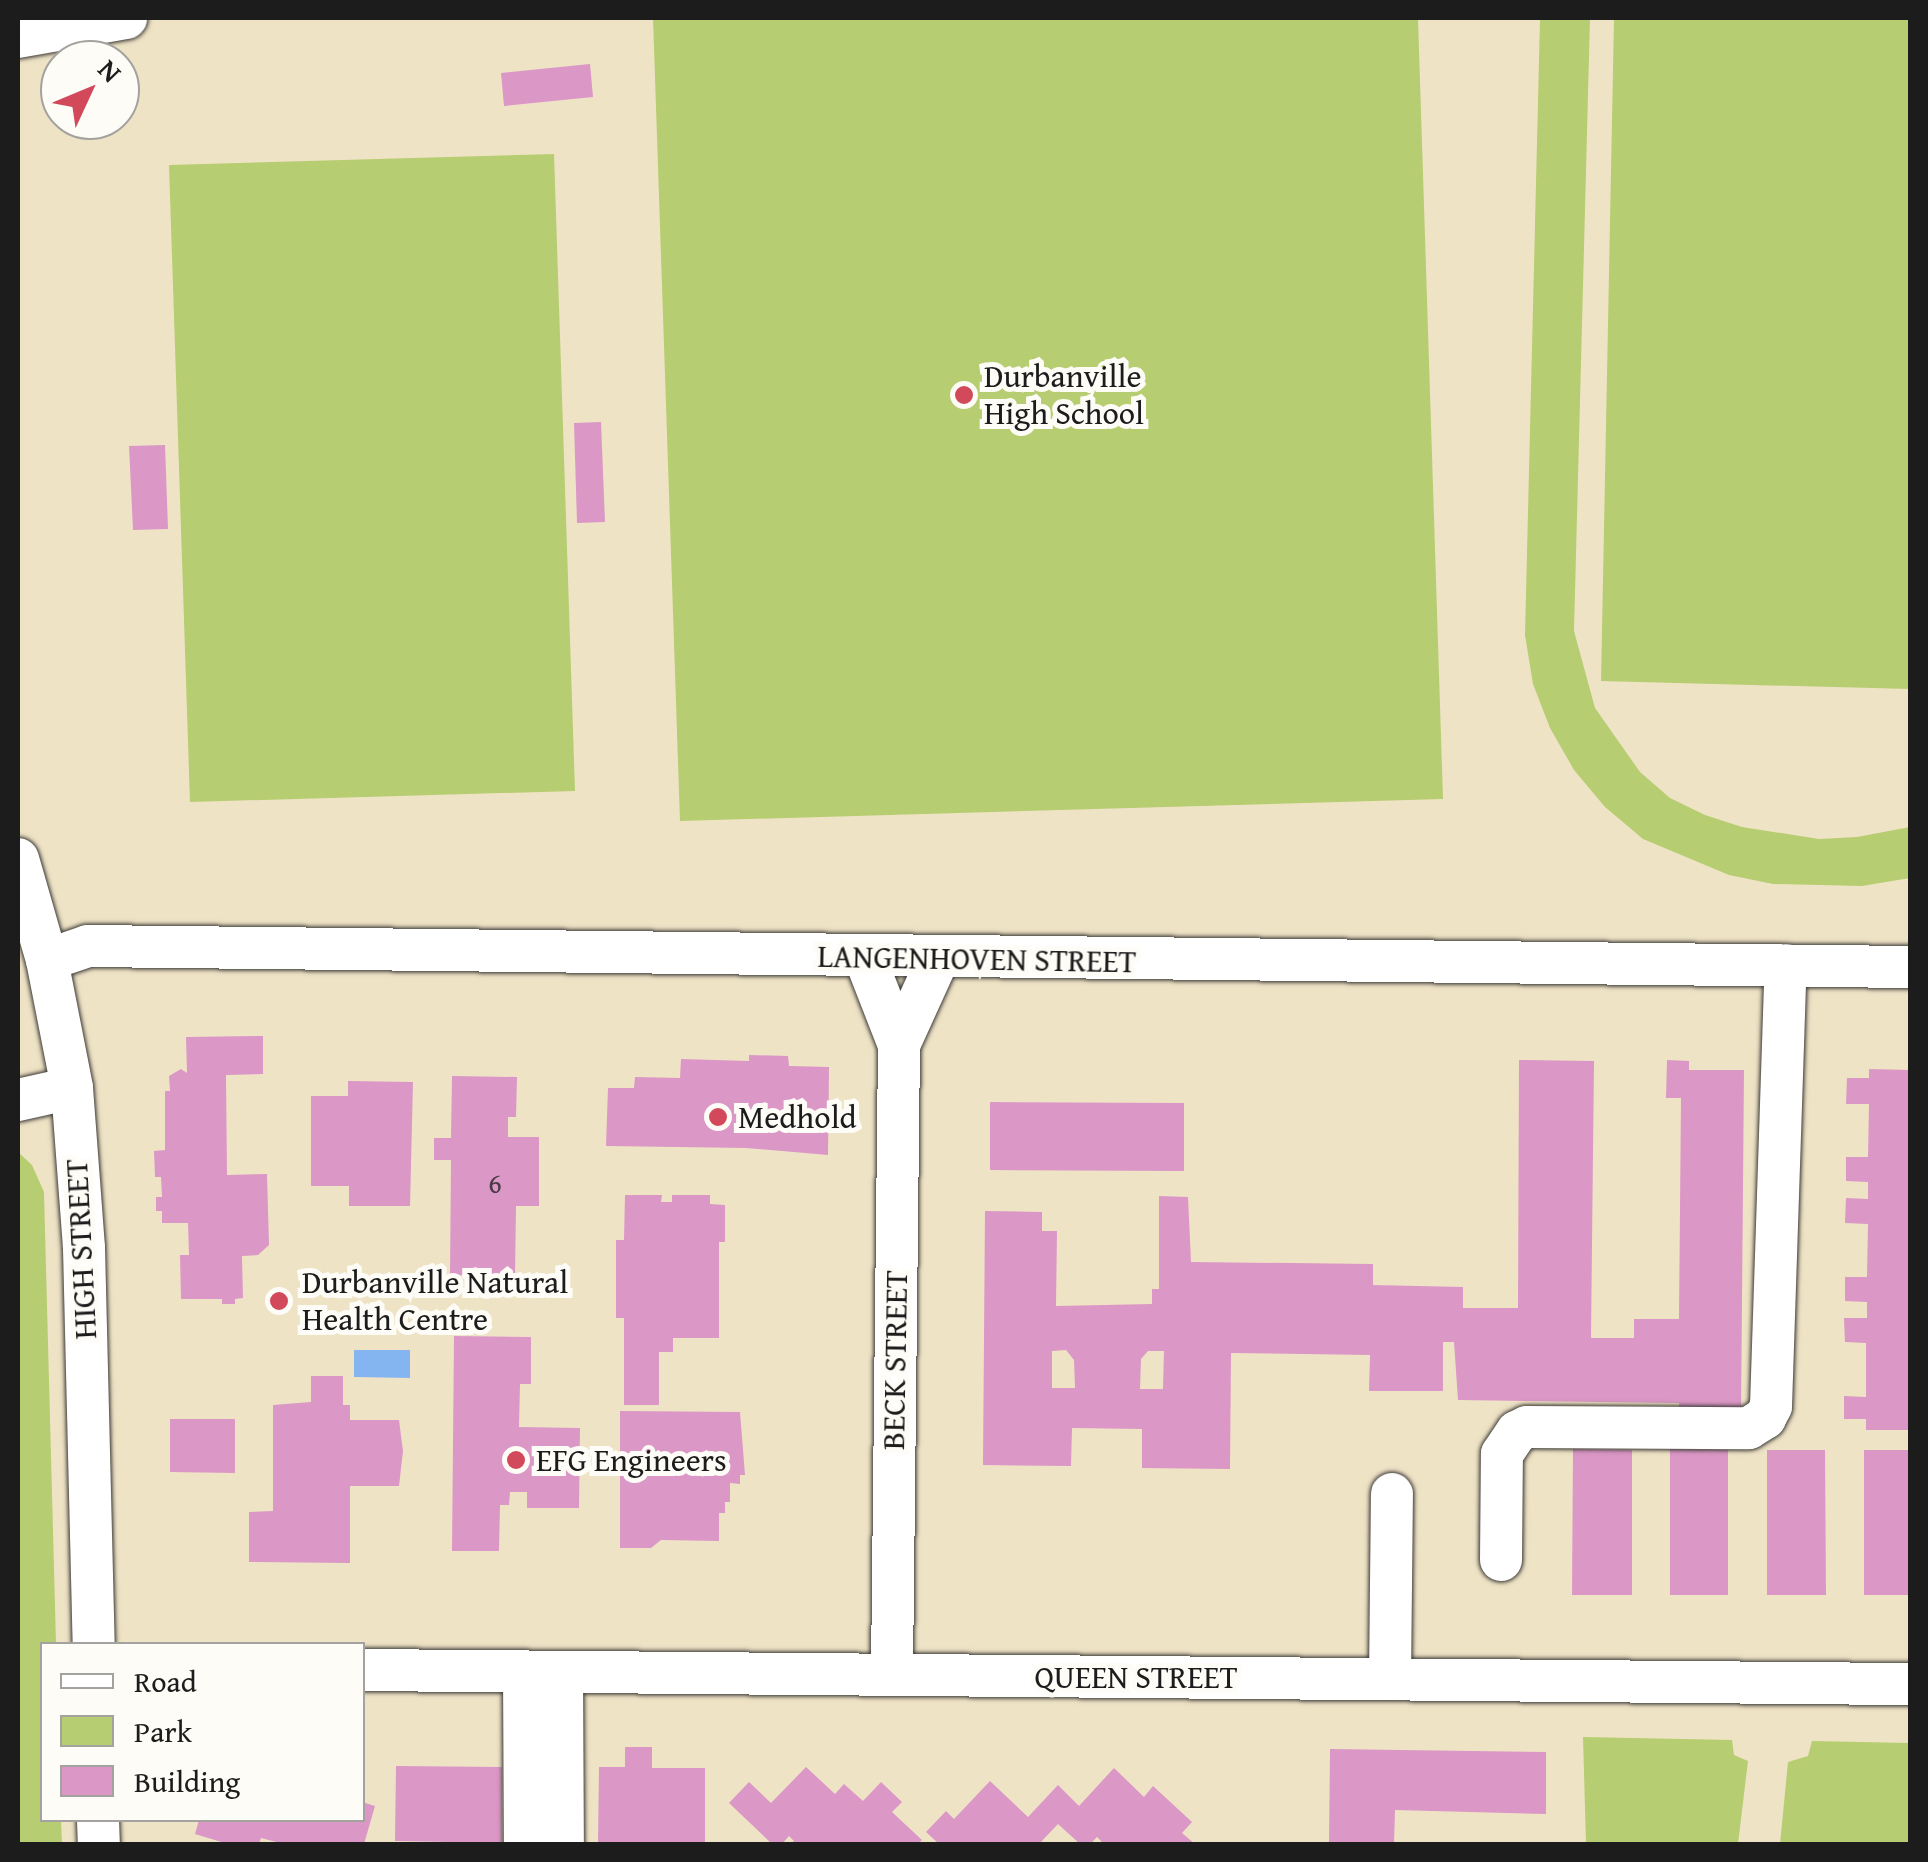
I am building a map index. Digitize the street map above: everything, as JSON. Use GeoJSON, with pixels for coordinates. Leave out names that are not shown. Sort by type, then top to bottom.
{"type":"FeatureCollection","features":[{"type":"Feature","properties":{"kind":"street"},"geometry":{"type":"LineString","coordinates":[[18,38],[126,18]]}},
{"type":"Feature","properties":{"kind":"street","name":"HIGH STREET"},"geometry":{"type":"LineString","coordinates":[[18,859],[47,960],[72,1088],[84,1248],[94,1642]]}},
{"type":"Feature","properties":{"kind":"street","name":"LANGENHOVEN STREET"},"geometry":{"type":"LineString","coordinates":[[47,960],[88,946],[938,959],[1910,967]]}},
{"type":"Feature","properties":{"kind":"street","name":"BECK STREET"},"geometry":{"type":"LineString","coordinates":[[864,958],[899,1045],[892,1676]]}},
{"type":"Feature","properties":{"kind":"street","name":"BECK STREET"},"geometry":{"type":"LineString","coordinates":[[899,1045],[938,959]]}},
{"type":"Feature","properties":{"kind":"street"},"geometry":{"type":"LineString","coordinates":[[1501,1560],[1502,1454],[1517,1432],[1527,1427],[1750,1428],[1765,1418],[1770,1406],[1786,965]]}},
{"type":"Feature","properties":{"kind":"street"},"geometry":{"type":"LineString","coordinates":[[18,1100],[72,1088]]}},
{"type":"Feature","properties":{"kind":"street"},"geometry":{"type":"LineString","coordinates":[[1390,1680],[1392,1494]]}},
{"type":"Feature","properties":{"kind":"street","name":"QUEEN STREET"},"geometry":{"type":"LineString","coordinates":[[365,1670],[1910,1684]]}},
{"type":"Feature","properties":{"kind":"street"},"geometry":{"type":"LineString","coordinates":[[526,1844],[543,1672]]}},
{"type":"Feature","properties":{"kind":"street"},"geometry":{"type":"LineString","coordinates":[[543,1672],[564,1844]]}},
{"type":"Feature","properties":{"kind":"green space"},"geometry":{"type":"Polygon","coordinates":[[[653,18],[1418,18],[1443,799],[680,821],[653,18]]]}},
{"type":"Feature","properties":{"kind":"green space"},"geometry":{"type":"Polygon","coordinates":[[[1590,18],[1574,631],[1595,708],[1640,772],[1670,798],[1705,815],[1742,827],[1819,839],[1910,827],[1910,878],[1862,886],[1773,884],[1729,875],[1643,839],[1605,807],[1574,770],[1550,728],[1533,684],[1525,635],[1540,19],[1590,18]]]}},
{"type":"Feature","properties":{"kind":"green space"},"geometry":{"type":"Polygon","coordinates":[[[1614,18],[1910,18],[1910,689],[1601,681],[1614,18]]]}},
{"type":"Feature","properties":{"kind":"green space"},"geometry":{"type":"Polygon","coordinates":[[[554,154],[575,791],[190,802],[169,165],[554,154]]]}},
{"type":"Feature","properties":{"kind":"green space"},"geometry":{"type":"Polygon","coordinates":[[[18,1152],[32,1165],[44,1192],[56,1642],[40,1642],[40,1822],[61,1822],[62,1844],[18,1844],[18,1152]]]}},
{"type":"Feature","properties":{"kind":"green space"},"geometry":{"type":"Polygon","coordinates":[[[1583,1737],[1732,1740],[1734,1755],[1748,1761],[1738,1844],[1586,1844],[1583,1737]]]}},
{"type":"Feature","properties":{"kind":"green space"},"geometry":{"type":"Polygon","coordinates":[[[1812,1741],[1910,1743],[1910,1844],[1780,1844],[1788,1762],[1808,1756],[1812,1741]]]}},
{"type":"Feature","properties":{"kind":"water"},"geometry":{"type":"Polygon","coordinates":[[[354,1350],[410,1350],[410,1378],[354,1377],[354,1350]]]}},
{"type":"Feature","properties":{"kind":"building"},"geometry":{"type":"Polygon","coordinates":[[[590,64],[593,97],[504,106],[501,73],[590,64]]]}},
{"type":"Feature","properties":{"kind":"building"},"geometry":{"type":"Polygon","coordinates":[[[601,422],[605,522],[577,523],[574,423],[601,422]]]}},
{"type":"Feature","properties":{"kind":"building"},"geometry":{"type":"Polygon","coordinates":[[[165,445],[168,529],[133,530],[129,446],[165,445]]]}},
{"type":"Feature","properties":{"kind":"building"},"geometry":{"type":"Polygon","coordinates":[[[263,1036],[263,1074],[226,1075],[227,1175],[267,1174],[269,1245],[258,1255],[242,1256],[243,1298],[235,1299],[235,1304],[222,1304],[222,1299],[181,1299],[180,1255],[189,1255],[188,1223],[162,1223],[162,1211],[156,1211],[156,1197],[162,1197],[161,1177],[155,1177],[154,1151],[165,1150],[165,1091],[170,1091],[169,1076],[181,1069],[187,1073],[186,1037],[263,1036]]]}},
{"type":"Feature","properties":{"kind":"building","name":"Medhold"},"geometry":{"type":"Polygon","coordinates":[[[749,1055],[788,1056],[789,1066],[829,1067],[828,1155],[746,1148],[606,1146],[608,1088],[634,1088],[635,1077],[680,1078],[681,1059],[749,1061],[749,1055]]]}},
{"type":"Feature","properties":{"kind":"building"},"geometry":{"type":"Polygon","coordinates":[[[1519,1060],[1594,1061],[1591,1338],[1634,1338],[1634,1319],[1679,1319],[1681,1098],[1666,1098],[1667,1060],[1689,1061],[1689,1070],[1744,1070],[1741,1418],[1679,1417],[1679,1403],[1458,1400],[1454,1342],[1443,1342],[1443,1391],[1369,1391],[1370,1355],[1231,1353],[1230,1469],[1142,1468],[1142,1429],[1072,1428],[1071,1466],[983,1465],[985,1211],[1042,1212],[1042,1231],[1057,1231],[1056,1306],[1152,1304],[1152,1289],[1159,1289],[1159,1196],[1188,1197],[1191,1262],[1373,1264],[1373,1285],[1463,1287],[1463,1308],[1518,1308],[1519,1060]],[[1066,1350],[1052,1351],[1052,1388],[1075,1388],[1074,1360],[1066,1350]],[[1148,1351],[1141,1359],[1140,1389],[1163,1389],[1164,1351],[1148,1351]]]}},
{"type":"Feature","properties":{"kind":"building"},"geometry":{"type":"Polygon","coordinates":[[[1869,1069],[1910,1070],[1910,1430],[1866,1430],[1866,1419],[1844,1419],[1844,1396],[1866,1397],[1866,1343],[1845,1342],[1844,1318],[1867,1318],[1867,1302],[1845,1301],[1845,1277],[1867,1277],[1868,1224],[1845,1223],[1846,1198],[1868,1199],[1868,1182],[1846,1181],[1846,1157],[1868,1157],[1869,1104],[1846,1104],[1847,1078],[1869,1078],[1869,1069]]]}},
{"type":"Feature","properties":{"kind":"building"},"geometry":{"type":"Polygon","coordinates":[[[452,1076],[517,1077],[516,1117],[508,1117],[508,1137],[539,1137],[539,1206],[516,1206],[515,1276],[450,1275],[451,1160],[434,1160],[434,1138],[451,1138],[452,1076]]]}},
{"type":"Feature","properties":{"kind":"building"},"geometry":{"type":"Polygon","coordinates":[[[348,1081],[413,1082],[410,1206],[349,1206],[349,1186],[311,1186],[311,1096],[348,1096],[348,1081]]]}},
{"type":"Feature","properties":{"kind":"building"},"geometry":{"type":"Polygon","coordinates":[[[990,1102],[1184,1103],[1184,1171],[990,1170],[990,1102]]]}},
{"type":"Feature","properties":{"kind":"building"},"geometry":{"type":"Polygon","coordinates":[[[625,1195],[662,1195],[661,1202],[672,1202],[672,1195],[710,1195],[710,1204],[725,1205],[725,1242],[719,1242],[719,1338],[673,1338],[673,1352],[659,1352],[659,1405],[624,1405],[624,1318],[616,1318],[616,1240],[624,1240],[625,1195]]]}},
{"type":"Feature","properties":{"kind":"building","name":"EFG Engineers"},"geometry":{"type":"Polygon","coordinates":[[[454,1336],[531,1337],[531,1384],[520,1384],[519,1427],[580,1428],[579,1508],[527,1508],[527,1492],[510,1492],[509,1505],[500,1505],[499,1551],[452,1551],[454,1336]]]}},
{"type":"Feature","properties":{"kind":"building"},"geometry":{"type":"Polygon","coordinates":[[[311,1376],[343,1376],[343,1405],[350,1405],[350,1420],[399,1420],[403,1451],[399,1486],[350,1486],[350,1563],[249,1562],[249,1512],[273,1511],[273,1405],[311,1402],[311,1376]]]}},
{"type":"Feature","properties":{"kind":"building"},"geometry":{"type":"Polygon","coordinates":[[[620,1411],[740,1412],[745,1475],[740,1475],[740,1484],[730,1483],[730,1502],[725,1502],[725,1513],[719,1513],[719,1541],[661,1540],[651,1548],[620,1548],[620,1411]]]}},
{"type":"Feature","properties":{"kind":"building"},"geometry":{"type":"Polygon","coordinates":[[[170,1419],[235,1419],[235,1473],[170,1472],[170,1419]]]}},
{"type":"Feature","properties":{"kind":"building"},"geometry":{"type":"Polygon","coordinates":[[[1573,1449],[1632,1450],[1632,1595],[1572,1595],[1573,1449]]]}},
{"type":"Feature","properties":{"kind":"building"},"geometry":{"type":"Polygon","coordinates":[[[1670,1449],[1728,1450],[1728,1595],[1670,1595],[1670,1449]]]}},
{"type":"Feature","properties":{"kind":"building"},"geometry":{"type":"Polygon","coordinates":[[[1767,1450],[1825,1450],[1826,1595],[1767,1595],[1767,1450]]]}},
{"type":"Feature","properties":{"kind":"building"},"geometry":{"type":"Polygon","coordinates":[[[1864,1450],[1910,1450],[1910,1595],[1864,1595],[1864,1450]]]}},
{"type":"Feature","properties":{"kind":"building"},"geometry":{"type":"Polygon","coordinates":[[[625,1747],[652,1747],[652,1768],[705,1768],[705,1844],[598,1843],[599,1767],[625,1767],[625,1747]]]}},
{"type":"Feature","properties":{"kind":"building"},"geometry":{"type":"Polygon","coordinates":[[[1330,1749],[1546,1752],[1546,1814],[1395,1810],[1394,1844],[1329,1844],[1330,1749]]]}},
{"type":"Feature","properties":{"kind":"building"},"geometry":{"type":"Polygon","coordinates":[[[396,1766],[502,1767],[502,1843],[395,1841],[396,1766]]]}},
{"type":"Feature","properties":{"kind":"building"},"geometry":{"type":"Polygon","coordinates":[[[806,1767],[835,1794],[844,1784],[863,1801],[881,1782],[902,1802],[892,1812],[922,1840],[917,1844],[790,1844],[794,1841],[789,1836],[782,1844],[772,1844],[729,1803],[749,1782],[771,1803],[806,1767]]]}},
{"type":"Feature","properties":{"kind":"building"},"geometry":{"type":"Polygon","coordinates":[[[1114,1768],[1144,1797],[1153,1786],[1192,1822],[1182,1833],[1195,1844],[1104,1844],[1097,1837],[1090,1844],[1080,1844],[1058,1824],[1039,1844],[939,1844],[926,1832],[946,1811],[954,1819],[990,1781],[1028,1817],[1058,1785],[1079,1806],[1114,1768]]]}},
{"type":"Feature","properties":{"kind":"building"},"geometry":{"type":"Polygon","coordinates":[[[365,1803],[375,1806],[364,1844],[284,1844],[261,1838],[259,1844],[228,1844],[195,1834],[198,1822],[365,1822],[365,1803]]]}},
{"type":"Feature","properties":{"kind":"place","name":"Durbanville High School"},"geometry":{"type":"Point","coordinates":[964,395]}},
{"type":"Feature","properties":{"kind":"place","name":"Medhold"},"geometry":{"type":"Point","coordinates":[718,1117]}},
{"type":"Feature","properties":{"kind":"place","name":"Durbanville Natural Health Centre"},"geometry":{"type":"Point","coordinates":[279,1301]}},
{"type":"Feature","properties":{"kind":"place","name":"EFG Engineers"},"geometry":{"type":"Point","coordinates":[516,1460]}}]}
